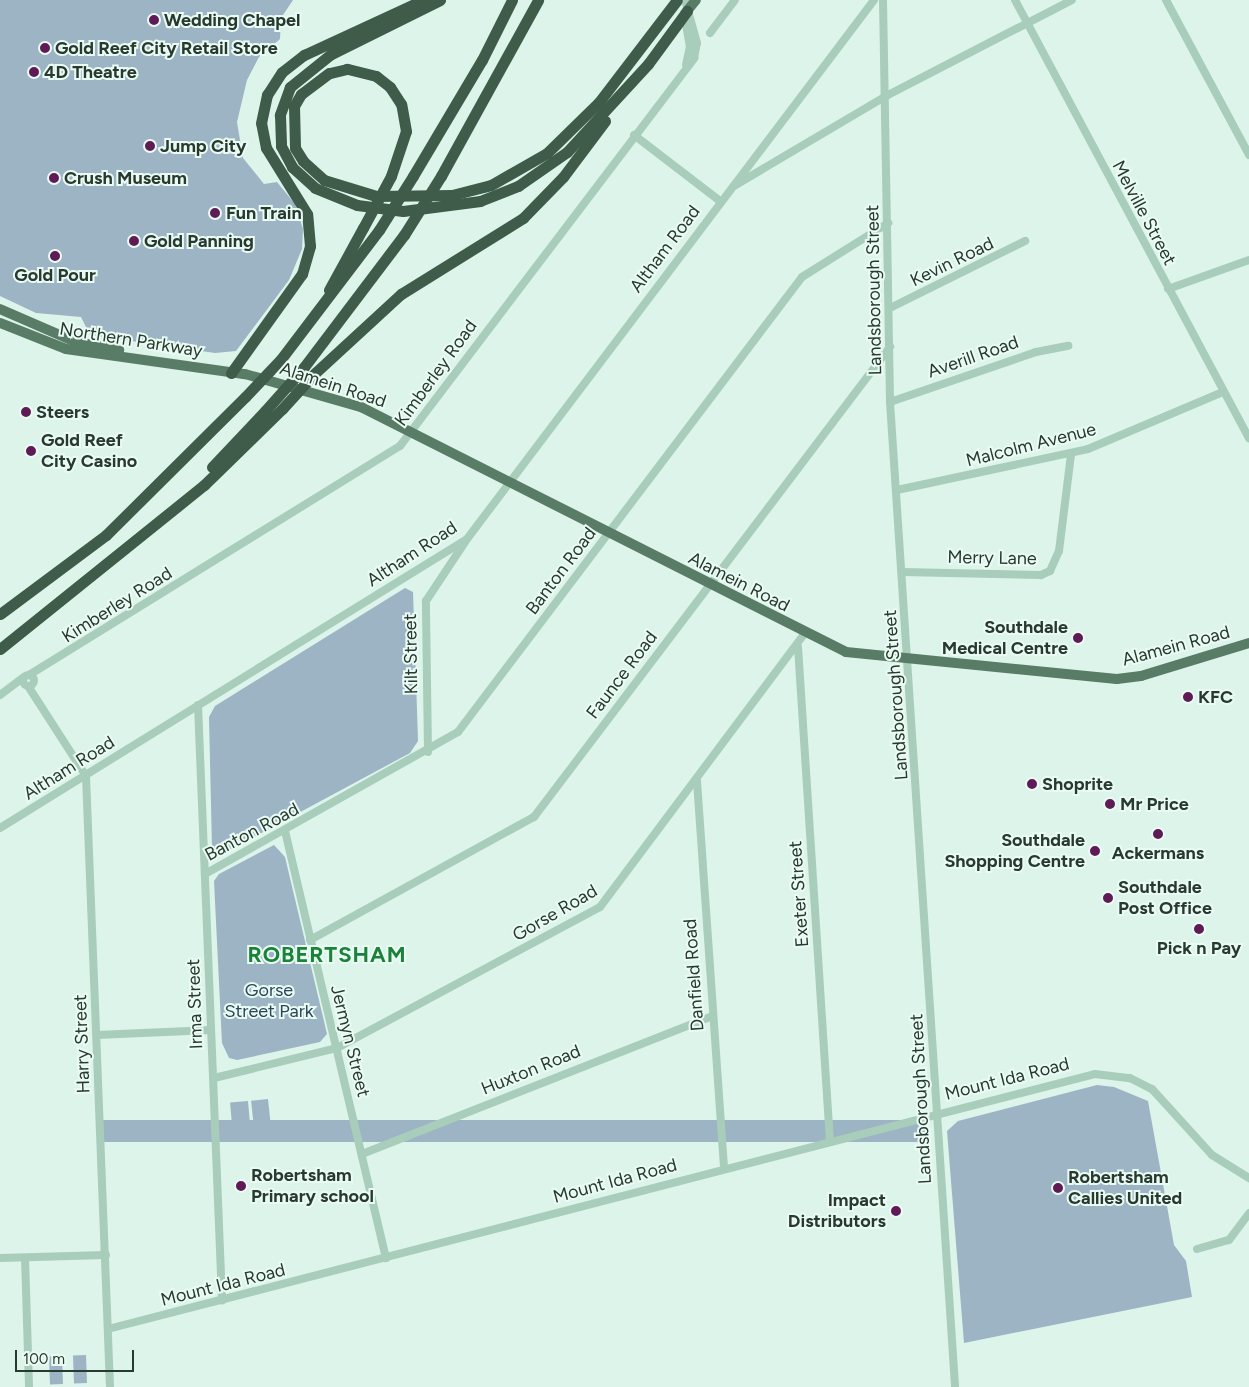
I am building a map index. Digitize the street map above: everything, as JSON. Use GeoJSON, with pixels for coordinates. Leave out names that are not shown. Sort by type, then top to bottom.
{"type":"FeatureCollection","features":[{"type":"Feature","properties":{"kind":"highway"},"geometry":{"type":"LineString","coordinates":[[231,370],[302,274],[310,246],[307,214],[266,148],[261,123],[267,95],[282,72],[304,55],[423,0]]}},
{"type":"Feature","properties":{"kind":"highway"},"geometry":{"type":"LineString","coordinates":[[440,0],[331,54],[290,87],[280,115],[281,146],[292,167],[315,188],[357,205],[403,212],[456,206],[501,194],[567,152],[648,64]]}},
{"type":"Feature","properties":{"kind":"highway"},"geometry":{"type":"LineString","coordinates":[[0,614],[106,536],[281,359],[322,308],[379,230],[414,176],[482,60],[512,0]]}},
{"type":"Feature","properties":{"kind":"highway"},"geometry":{"type":"LineString","coordinates":[[170,512],[304,367],[404,235],[441,176],[538,0]]}},
{"type":"Feature","properties":{"kind":"highway"},"geometry":{"type":"LineString","coordinates":[[322,308],[363,228],[391,176],[406,131],[402,104],[390,87],[376,76],[347,69],[329,73],[301,94],[294,106],[296,148],[303,162],[324,180],[376,196],[452,196],[491,184],[547,153],[599,102],[677,0]]}},
{"type":"Feature","properties":{"kind":"highway"},"geometry":{"type":"LineString","coordinates":[[0,649],[170,512],[282,409],[315,372],[401,294],[501,233],[543,200],[648,64],[685,7]]}},
{"type":"Feature","properties":{"kind":"main road"},"geometry":{"type":"LineString","coordinates":[[685,7],[696,0]]}},
{"type":"Feature","properties":{"kind":"main road","name":"Northern Parkway"},"geometry":{"type":"LineString","coordinates":[[0,309],[92,346],[231,370]]}},
{"type":"Feature","properties":{"kind":"main road","name":"Northern Parkway"},"geometry":{"type":"LineString","coordinates":[[0,323],[72,350],[231,370]]}},
{"type":"Feature","properties":{"kind":"main road","name":"Alamein Road"},"geometry":{"type":"LineString","coordinates":[[231,370],[361,408],[412,432],[804,634],[846,652],[1125,679],[1249,643]]}},
{"type":"Feature","properties":{"kind":"street"},"geometry":{"type":"LineString","coordinates":[[710,33],[735,0]]}},
{"type":"Feature","properties":{"kind":"street","name":"Altham Road"},"geometry":{"type":"LineString","coordinates":[[0,828],[467,539],[720,200],[732,187],[874,0]]}},
{"type":"Feature","properties":{"kind":"street","name":"Landsborough Street"},"geometry":{"type":"LineString","coordinates":[[883,0],[890,308],[890,402],[955,1387]]}},
{"type":"Feature","properties":{"kind":"street","name":"Melville Street"},"geometry":{"type":"LineString","coordinates":[[1015,0],[1249,440]]}},
{"type":"Feature","properties":{"kind":"street","name":"Altham Road"},"geometry":{"type":"LineString","coordinates":[[732,187],[886,96],[1072,0]]}},
{"type":"Feature","properties":{"kind":"street"},"geometry":{"type":"LineString","coordinates":[[1166,0],[1249,155]]}},
{"type":"Feature","properties":{"kind":"street","name":"Kimberley Road"},"geometry":{"type":"LineString","coordinates":[[0,695],[29,681],[55,661],[346,482],[400,446],[686,65],[690,46],[685,7]]}},
{"type":"Feature","properties":{"kind":"street"},"geometry":{"type":"LineString","coordinates":[[634,135],[720,200]]}},
{"type":"Feature","properties":{"kind":"street","name":"Banton Road"},"geometry":{"type":"LineString","coordinates":[[205,874],[428,752],[466,723],[804,274],[888,223]]}},
{"type":"Feature","properties":{"kind":"street","name":"Kevin Road"},"geometry":{"type":"LineString","coordinates":[[890,308],[1025,241]]}},
{"type":"Feature","properties":{"kind":"street"},"geometry":{"type":"LineString","coordinates":[[1168,289],[1249,260]]}},
{"type":"Feature","properties":{"kind":"street","name":"Averill Road"},"geometry":{"type":"LineString","coordinates":[[890,402],[1036,352],[1068,346]]}},
{"type":"Feature","properties":{"kind":"street","name":"Faunce Road"},"geometry":{"type":"LineString","coordinates":[[310,940],[529,821],[890,347]]}},
{"type":"Feature","properties":{"kind":"street","name":"Malcolm Avenue"},"geometry":{"type":"LineString","coordinates":[[897,490],[1071,454],[1223,392]]}},
{"type":"Feature","properties":{"kind":"street","name":"Merry Lane"},"geometry":{"type":"LineString","coordinates":[[902,572],[1041,575],[1050,571],[1059,550],[1071,454]]}},
{"type":"Feature","properties":{"kind":"street","name":"Kilt Street"},"geometry":{"type":"LineString","coordinates":[[428,752],[426,601],[467,539]]}},
{"type":"Feature","properties":{"kind":"street","name":"Gorse Road"},"geometry":{"type":"LineString","coordinates":[[214,1078],[336,1048],[600,907],[798,646],[804,634]]}},
{"type":"Feature","properties":{"kind":"street","name":"Exeter Street"},"geometry":{"type":"LineString","coordinates":[[798,646],[830,1140]]}},
{"type":"Feature","properties":{"kind":"street","name":"Harry Street"},"geometry":{"type":"LineString","coordinates":[[29,681],[86,776],[110,1387]]}},
{"type":"Feature","properties":{"kind":"street","name":"Irma Street"},"geometry":{"type":"LineString","coordinates":[[198,705],[222,1301]]}},
{"type":"Feature","properties":{"kind":"street","name":"Danfield Road"},"geometry":{"type":"LineString","coordinates":[[697,781],[724,1167]]}},
{"type":"Feature","properties":{"kind":"street","name":"Jermyn Street"},"geometry":{"type":"LineString","coordinates":[[285,831],[386,1258]]}},
{"type":"Feature","properties":{"kind":"street","name":"Huxton Road"},"geometry":{"type":"LineString","coordinates":[[362,1154],[712,1016]]}},
{"type":"Feature","properties":{"kind":"street"},"geometry":{"type":"LineString","coordinates":[[97,1035],[211,1030]]}},
{"type":"Feature","properties":{"kind":"street","name":"Mount Ida Road"},"geometry":{"type":"LineString","coordinates":[[108,1329],[386,1258],[724,1167],[1082,1076],[1130,1078],[1159,1094],[1212,1155],[1249,1178]]}},
{"type":"Feature","properties":{"kind":"street"},"geometry":{"type":"LineString","coordinates":[[1197,1249],[1232,1238],[1249,1214]]}},
{"type":"Feature","properties":{"kind":"street"},"geometry":{"type":"LineString","coordinates":[[0,1258],[106,1255]]}},
{"type":"Feature","properties":{"kind":"street"},"geometry":{"type":"LineString","coordinates":[[25,1258],[29,1387]]}},
{"type":"Feature","properties":{"kind":"green space"},"geometry":{"type":"Polygon","coordinates":[[[0,0],[293,0],[281,18],[280,39],[259,57],[247,80],[237,122],[243,158],[264,184],[277,182],[295,204],[303,229],[302,249],[289,280],[236,351],[215,353],[90,335],[81,317],[36,313],[0,296],[0,0]]]}},
{"type":"Feature","properties":{"kind":"green space"},"geometry":{"type":"Polygon","coordinates":[[[405,588],[413,592],[418,741],[410,753],[226,852],[212,848],[209,717],[215,706],[405,588]]]}},
{"type":"Feature","properties":{"kind":"green space","name":"Gorse Street Park"},"geometry":{"type":"Polygon","coordinates":[[[274,845],[285,857],[327,1034],[320,1042],[237,1060],[229,1058],[222,1043],[214,881],[219,874],[274,845]]]}},
{"type":"Feature","properties":{"kind":"green space","name":"Robertsham Callies United"},"geometry":{"type":"Polygon","coordinates":[[[1097,1085],[1114,1087],[1148,1101],[1174,1245],[1186,1261],[1192,1297],[964,1343],[947,1131],[958,1121],[1097,1085]]]}},
{"type":"Feature","properties":{"kind":"green space"},"geometry":{"type":"Polygon","coordinates":[[[268,1099],[272,1135],[255,1137],[251,1101],[268,1099]]]}},
{"type":"Feature","properties":{"kind":"green space"},"geometry":{"type":"Polygon","coordinates":[[[248,1101],[251,1137],[233,1138],[230,1103],[248,1101]]]}},
{"type":"Feature","properties":{"kind":"green space"},"geometry":{"type":"Polygon","coordinates":[[[97,1120],[927,1120],[927,1142],[97,1142],[97,1120]]]}},
{"type":"Feature","properties":{"kind":"green space"},"geometry":{"type":"Polygon","coordinates":[[[73,1355],[86,1355],[87,1383],[74,1383],[73,1355]]]}},
{"type":"Feature","properties":{"kind":"green space"},"geometry":{"type":"Polygon","coordinates":[[[49,1356],[62,1356],[63,1384],[50,1384],[49,1356]]]}},
{"type":"Feature","properties":{"kind":"place","name":"Wedding Chapel"},"geometry":{"type":"Point","coordinates":[154,20]}},
{"type":"Feature","properties":{"kind":"place","name":"Gold Reef City Retail Store"},"geometry":{"type":"Point","coordinates":[45,48]}},
{"type":"Feature","properties":{"kind":"place","name":"4D Theatre"},"geometry":{"type":"Point","coordinates":[34,72]}},
{"type":"Feature","properties":{"kind":"place","name":"Jump City"},"geometry":{"type":"Point","coordinates":[150,146]}},
{"type":"Feature","properties":{"kind":"place","name":"Crush Museum"},"geometry":{"type":"Point","coordinates":[54,178]}},
{"type":"Feature","properties":{"kind":"place","name":"Fun Train"},"geometry":{"type":"Point","coordinates":[215,213]}},
{"type":"Feature","properties":{"kind":"place","name":"Gold Panning"},"geometry":{"type":"Point","coordinates":[134,241]}},
{"type":"Feature","properties":{"kind":"place","name":"Gold Pour"},"geometry":{"type":"Point","coordinates":[55,256]}},
{"type":"Feature","properties":{"kind":"place","name":"Steers"},"geometry":{"type":"Point","coordinates":[26,412]}},
{"type":"Feature","properties":{"kind":"place","name":"Gold Reef City Casino"},"geometry":{"type":"Point","coordinates":[31,451]}},
{"type":"Feature","properties":{"kind":"place","name":"Southdale Medical Centre"},"geometry":{"type":"Point","coordinates":[1078,638]}},
{"type":"Feature","properties":{"kind":"place","name":"KFC"},"geometry":{"type":"Point","coordinates":[1188,697]}},
{"type":"Feature","properties":{"kind":"place","name":"Shoprite"},"geometry":{"type":"Point","coordinates":[1032,784]}},
{"type":"Feature","properties":{"kind":"place","name":"Mr Price"},"geometry":{"type":"Point","coordinates":[1110,804]}},
{"type":"Feature","properties":{"kind":"place","name":"Ackermans"},"geometry":{"type":"Point","coordinates":[1158,834]}},
{"type":"Feature","properties":{"kind":"place","name":"Southdale Shopping Centre"},"geometry":{"type":"Point","coordinates":[1095,851]}},
{"type":"Feature","properties":{"kind":"place","name":"Southdale Post Office"},"geometry":{"type":"Point","coordinates":[1108,898]}},
{"type":"Feature","properties":{"kind":"place","name":"Pick n Pay"},"geometry":{"type":"Point","coordinates":[1199,929]}},
{"type":"Feature","properties":{"kind":"place","name":"Robertsham Primary school"},"geometry":{"type":"Point","coordinates":[241,1186]}},
{"type":"Feature","properties":{"kind":"place","name":"Robertsham Callies United"},"geometry":{"type":"Point","coordinates":[1058,1188]}},
{"type":"Feature","properties":{"kind":"place","name":"Impact Distributors"},"geometry":{"type":"Point","coordinates":[896,1211]}},
{"type":"Feature","properties":{"kind":"district","name":"ROBERTSHAM"},"geometry":{"type":"Point","coordinates":[327,955]}}]}
